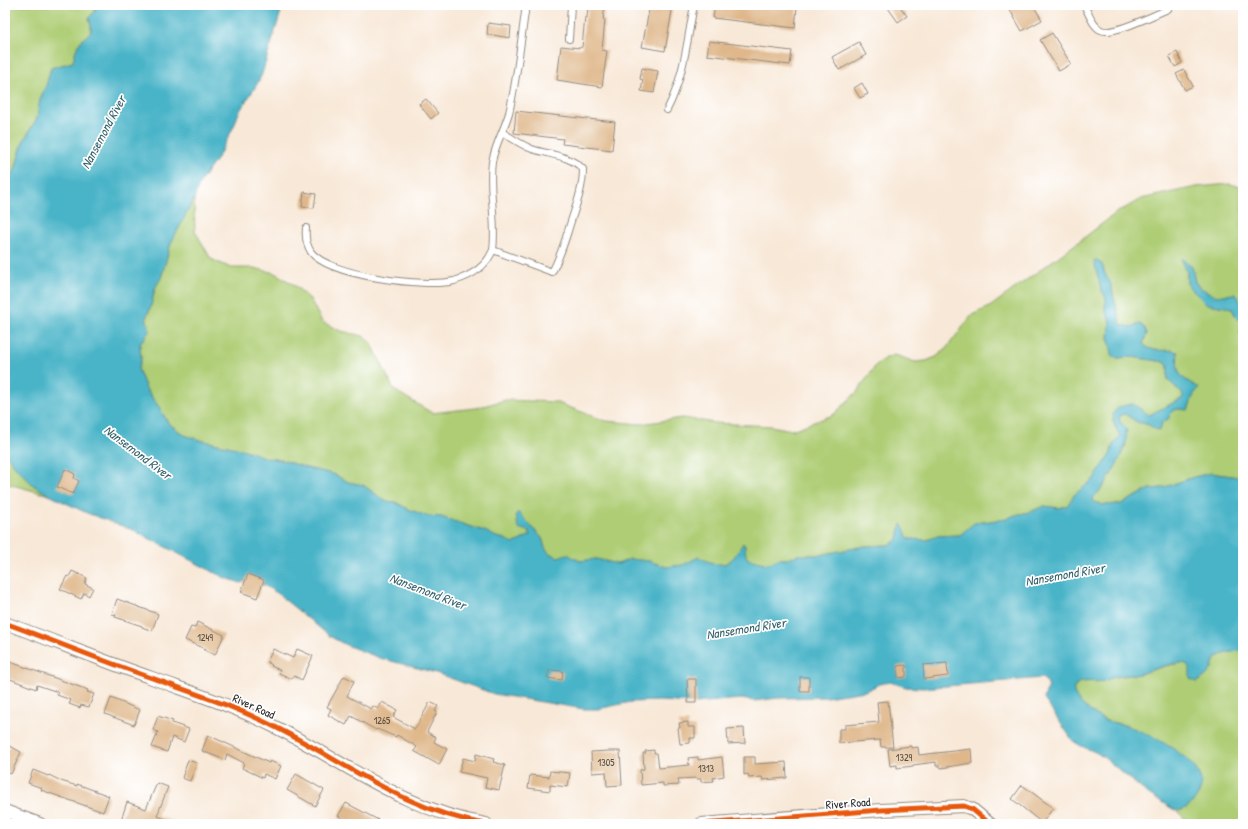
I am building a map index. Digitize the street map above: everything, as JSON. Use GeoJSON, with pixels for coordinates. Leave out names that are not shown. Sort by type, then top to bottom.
{"type":"FeatureCollection","features":[{"type":"Feature","properties":{"kind":"street","name":"River Road"},"geometry":{"type":"LineString","coordinates":[[5,623],[234,708],[273,726],[404,798],[442,814],[486,824]]}},
{"type":"Feature","properties":{"kind":"street","name":"River Road"},"geometry":{"type":"LineString","coordinates":[[701,824],[880,810],[964,806],[972,809],[990,824]]}},
{"type":"Feature","properties":{"kind":"street"},"geometry":{"type":"LineString","coordinates":[[5,811],[40,824]]}},
{"type":"Feature","properties":{"kind":"lane"},"geometry":{"type":"LineString","coordinates":[[306,228],[305,239],[312,253],[318,258],[356,273],[411,283],[439,283],[463,278],[482,267],[490,258],[493,250],[495,235],[491,180],[492,162],[509,113],[526,5]]}},
{"type":"Feature","properties":{"kind":"lane"},"geometry":{"type":"LineString","coordinates":[[569,39],[571,5]]}},
{"type":"Feature","properties":{"kind":"lane"},"geometry":{"type":"LineString","coordinates":[[667,110],[674,97],[680,80],[694,5]]}},
{"type":"Feature","properties":{"kind":"lane"},"geometry":{"type":"LineString","coordinates":[[1084,5],[1097,27],[1101,31],[1106,32],[1120,29],[1168,9],[1172,5]]}},
{"type":"Feature","properties":{"kind":"lane"},"geometry":{"type":"LineString","coordinates":[[493,250],[552,272],[560,258],[583,181],[583,170],[573,161],[519,143],[502,132]]}},
{"type":"Feature","properties":{"kind":"green space"},"geometry":{"type":"Polygon","coordinates":[[[5,5],[96,5],[95,11],[89,18],[91,32],[78,45],[73,62],[51,68],[46,86],[40,99],[37,118],[23,142],[14,173],[10,175],[8,167],[7,139],[5,137],[5,5]]]}},
{"type":"Feature","properties":{"kind":"green space"},"geometry":{"type":"Polygon","coordinates":[[[1230,184],[1243,187],[1243,305],[1235,294],[1215,296],[1199,287],[1195,282],[1192,267],[1181,259],[1187,272],[1187,283],[1207,304],[1232,308],[1235,315],[1242,322],[1240,333],[1243,337],[1243,474],[1238,477],[1211,473],[1194,477],[1162,488],[1150,489],[1121,504],[1104,505],[1094,502],[1093,498],[1108,480],[1126,445],[1119,420],[1120,415],[1125,414],[1137,422],[1161,428],[1162,422],[1168,419],[1173,410],[1188,410],[1194,394],[1199,388],[1182,377],[1176,364],[1173,350],[1165,351],[1146,347],[1143,344],[1147,333],[1140,324],[1131,327],[1121,325],[1110,282],[1105,274],[1102,264],[1094,261],[1101,289],[1106,298],[1105,310],[1110,321],[1109,341],[1117,358],[1132,357],[1165,362],[1168,366],[1168,380],[1182,393],[1183,398],[1149,415],[1133,404],[1112,420],[1120,436],[1113,445],[1110,455],[1094,479],[1074,495],[1067,506],[1059,508],[1044,506],[1006,519],[975,523],[960,535],[938,536],[927,540],[909,539],[904,527],[901,524],[898,539],[889,545],[865,546],[820,555],[797,555],[787,559],[778,559],[768,564],[748,559],[745,555],[745,545],[729,561],[720,564],[707,561],[699,557],[683,565],[666,567],[649,561],[618,564],[596,559],[580,561],[567,555],[558,557],[549,553],[545,548],[542,538],[528,531],[531,535],[513,544],[487,532],[441,517],[427,516],[408,509],[395,502],[385,501],[363,485],[348,482],[333,474],[282,460],[267,458],[245,450],[184,435],[168,423],[146,389],[138,369],[141,359],[140,344],[150,330],[146,318],[151,306],[155,288],[161,278],[171,243],[194,199],[195,231],[211,259],[231,268],[254,268],[275,273],[293,284],[310,299],[322,322],[341,331],[363,336],[371,342],[394,390],[432,413],[475,408],[506,400],[555,402],[606,421],[640,424],[683,418],[715,423],[771,426],[792,430],[833,415],[857,392],[876,365],[885,358],[895,355],[915,362],[926,361],[936,357],[945,350],[972,315],[991,306],[1116,213],[1141,199],[1196,187],[1230,184]]]}},
{"type":"Feature","properties":{"kind":"green space"},"geometry":{"type":"Polygon","coordinates":[[[5,451],[12,463],[33,485],[49,495],[5,483],[5,451]]]}},
{"type":"Feature","properties":{"kind":"green space"},"geometry":{"type":"Polygon","coordinates":[[[1235,651],[1243,651],[1243,824],[1186,824],[1185,819],[1176,810],[1183,810],[1124,725],[1107,721],[1091,712],[1076,699],[1073,690],[1079,682],[1103,681],[1115,677],[1139,674],[1165,666],[1182,663],[1191,668],[1211,669],[1217,658],[1235,651]]]}},
{"type":"Feature","properties":{"kind":"water","name":"Nansemond River"},"geometry":{"type":"Polygon","coordinates":[[[96,5],[283,5],[262,74],[239,112],[234,126],[218,157],[200,182],[194,199],[171,243],[161,278],[155,288],[151,306],[146,318],[150,330],[140,344],[141,359],[138,369],[146,389],[168,423],[184,435],[200,440],[245,450],[267,458],[282,460],[333,474],[348,482],[363,485],[385,501],[395,502],[408,509],[427,516],[441,517],[487,532],[513,544],[531,535],[528,531],[518,528],[516,514],[518,512],[542,538],[545,548],[549,553],[558,557],[567,554],[580,561],[596,559],[618,564],[630,559],[649,561],[666,567],[683,565],[699,557],[715,564],[726,564],[734,557],[743,543],[748,559],[768,564],[778,559],[787,559],[797,555],[820,555],[865,546],[889,545],[898,539],[901,524],[904,527],[909,539],[927,540],[938,536],[960,535],[974,523],[1006,519],[1044,506],[1059,508],[1067,506],[1074,495],[1094,479],[1110,455],[1113,445],[1120,436],[1113,419],[1113,414],[1115,411],[1125,405],[1133,404],[1149,415],[1183,398],[1182,393],[1168,380],[1168,366],[1165,362],[1132,357],[1113,357],[1109,341],[1110,321],[1105,310],[1106,298],[1101,289],[1094,261],[1095,260],[1102,264],[1105,274],[1110,282],[1121,325],[1131,327],[1140,324],[1145,328],[1147,333],[1143,344],[1147,347],[1155,350],[1169,350],[1178,352],[1178,371],[1183,378],[1199,388],[1194,394],[1188,410],[1173,410],[1168,419],[1162,422],[1159,431],[1147,424],[1137,422],[1125,414],[1120,415],[1119,420],[1127,430],[1126,444],[1112,474],[1093,498],[1094,502],[1104,505],[1121,504],[1151,489],[1162,488],[1194,477],[1211,473],[1238,477],[1243,474],[1243,651],[1236,651],[1221,655],[1215,659],[1209,673],[1197,682],[1190,679],[1190,668],[1186,664],[1175,663],[1138,674],[1114,677],[1101,682],[1080,682],[1074,688],[1076,698],[1080,703],[1097,716],[1106,721],[1134,728],[1146,733],[1173,748],[1185,757],[1194,767],[1200,778],[1201,788],[1195,800],[1184,809],[1174,810],[1148,794],[1102,756],[1073,741],[1044,699],[1048,685],[1042,678],[923,688],[906,687],[890,682],[880,684],[865,691],[826,697],[778,698],[754,701],[741,699],[695,703],[659,701],[631,702],[598,709],[584,709],[494,694],[436,673],[380,658],[346,645],[331,637],[274,591],[255,580],[249,579],[241,583],[223,577],[133,530],[87,513],[49,495],[33,485],[12,463],[5,451],[5,137],[7,139],[8,167],[10,174],[14,173],[23,142],[37,118],[40,99],[46,86],[51,68],[73,62],[78,45],[91,32],[89,18],[95,11],[96,5]]]}},
{"type":"Feature","properties":{"kind":"water"},"geometry":{"type":"Polygon","coordinates":[[[1182,258],[1192,267],[1195,282],[1199,287],[1215,296],[1235,294],[1243,305],[1243,337],[1240,333],[1242,322],[1235,315],[1232,308],[1207,304],[1190,288],[1187,283],[1187,272],[1181,259],[1182,258]]]}},
{"type":"Feature","properties":{"kind":"building"},"geometry":{"type":"Polygon","coordinates":[[[588,5],[605,5],[602,50],[607,51],[602,87],[557,80],[561,46],[582,47],[585,17],[587,18],[588,5]]]}},
{"type":"Feature","properties":{"kind":"building"},"geometry":{"type":"Polygon","coordinates":[[[650,5],[673,5],[665,51],[642,47],[650,5]]]}},
{"type":"Feature","properties":{"kind":"building"},"geometry":{"type":"Polygon","coordinates":[[[715,5],[780,5],[797,7],[795,28],[713,18],[715,5]]]}},
{"type":"Feature","properties":{"kind":"building"},"geometry":{"type":"Polygon","coordinates":[[[886,5],[899,5],[907,16],[898,22],[886,5]]]}},
{"type":"Feature","properties":{"kind":"building"},"geometry":{"type":"Polygon","coordinates":[[[1007,5],[1033,5],[1042,20],[1022,31],[1007,5]]]}},
{"type":"Feature","properties":{"kind":"building"},"geometry":{"type":"Polygon","coordinates":[[[488,23],[511,26],[510,38],[487,34],[488,23]]]}},
{"type":"Feature","properties":{"kind":"building"},"geometry":{"type":"Polygon","coordinates":[[[1052,33],[1071,64],[1059,71],[1040,40],[1052,33]]]}},
{"type":"Feature","properties":{"kind":"building"},"geometry":{"type":"Polygon","coordinates":[[[709,41],[792,51],[790,65],[707,55],[709,41]]]}},
{"type":"Feature","properties":{"kind":"building"},"geometry":{"type":"Polygon","coordinates":[[[859,42],[866,55],[839,70],[832,57],[859,42]]]}},
{"type":"Feature","properties":{"kind":"building"},"geometry":{"type":"Polygon","coordinates":[[[1177,52],[1182,63],[1175,67],[1169,56],[1177,52]]]}},
{"type":"Feature","properties":{"kind":"building"},"geometry":{"type":"Polygon","coordinates":[[[642,68],[658,71],[654,93],[641,91],[643,80],[640,79],[642,68]]]}},
{"type":"Feature","properties":{"kind":"building"},"geometry":{"type":"Polygon","coordinates":[[[1184,70],[1193,86],[1185,90],[1176,74],[1184,70]]]}},
{"type":"Feature","properties":{"kind":"building"},"geometry":{"type":"Polygon","coordinates":[[[862,83],[868,94],[860,98],[854,88],[862,83]]]}},
{"type":"Feature","properties":{"kind":"building"},"geometry":{"type":"Polygon","coordinates":[[[426,99],[438,113],[431,119],[419,104],[426,99]]]}},
{"type":"Feature","properties":{"kind":"building"},"geometry":{"type":"Polygon","coordinates":[[[516,111],[615,122],[612,150],[562,144],[563,139],[514,133],[516,111]]]}},
{"type":"Feature","properties":{"kind":"building"},"geometry":{"type":"Polygon","coordinates":[[[304,192],[316,194],[314,208],[302,207],[304,192]]]}},
{"type":"Feature","properties":{"kind":"building"},"geometry":{"type":"Polygon","coordinates":[[[65,469],[75,474],[74,478],[79,481],[73,494],[57,487],[65,469]]]}},
{"type":"Feature","properties":{"kind":"building"},"geometry":{"type":"Polygon","coordinates":[[[72,571],[87,578],[85,584],[93,588],[89,596],[84,593],[81,599],[60,589],[67,576],[69,577],[72,571]]]}},
{"type":"Feature","properties":{"kind":"building"},"geometry":{"type":"Polygon","coordinates":[[[248,574],[264,580],[257,598],[241,592],[248,574]]]}},
{"type":"Feature","properties":{"kind":"building"},"geometry":{"type":"Polygon","coordinates":[[[117,599],[158,614],[152,631],[115,617],[116,615],[112,614],[117,599]]]}},
{"type":"Feature","properties":{"kind":"building"},"geometry":{"type":"Polygon","coordinates":[[[197,622],[224,635],[215,655],[185,640],[191,627],[195,628],[197,622]]]}},
{"type":"Feature","properties":{"kind":"building"},"geometry":{"type":"Polygon","coordinates":[[[273,649],[293,658],[297,649],[313,656],[302,680],[294,676],[292,679],[279,673],[280,670],[271,666],[272,665],[267,662],[273,649]]]}},
{"type":"Feature","properties":{"kind":"building"},"geometry":{"type":"Polygon","coordinates":[[[5,660],[88,690],[87,692],[94,694],[89,707],[81,705],[80,708],[69,704],[71,700],[57,695],[58,692],[37,685],[36,689],[5,677],[5,660]]]}},
{"type":"Feature","properties":{"kind":"building"},"geometry":{"type":"Polygon","coordinates":[[[947,663],[948,676],[924,679],[923,665],[947,663]]]}},
{"type":"Feature","properties":{"kind":"building"},"geometry":{"type":"Polygon","coordinates":[[[906,665],[906,677],[898,678],[897,666],[906,665]]]}},
{"type":"Feature","properties":{"kind":"building"},"geometry":{"type":"Polygon","coordinates":[[[549,670],[563,671],[562,680],[547,678],[549,670]]]}},
{"type":"Feature","properties":{"kind":"building"},"geometry":{"type":"Polygon","coordinates":[[[344,676],[354,681],[347,696],[371,709],[373,706],[378,709],[382,702],[397,710],[393,717],[415,729],[430,702],[438,706],[435,711],[437,712],[427,732],[436,737],[434,742],[447,749],[439,765],[414,751],[417,747],[397,735],[396,737],[377,729],[376,730],[351,716],[346,725],[328,715],[331,709],[327,707],[344,676]]]}},
{"type":"Feature","properties":{"kind":"building"},"geometry":{"type":"Polygon","coordinates":[[[800,677],[809,677],[809,691],[800,691],[800,677]]]}},
{"type":"Feature","properties":{"kind":"building"},"geometry":{"type":"Polygon","coordinates":[[[687,679],[696,679],[696,703],[688,703],[687,679]]]}},
{"type":"Feature","properties":{"kind":"building"},"geometry":{"type":"Polygon","coordinates":[[[111,698],[140,710],[134,725],[105,714],[111,698]]]}},
{"type":"Feature","properties":{"kind":"building"},"geometry":{"type":"Polygon","coordinates":[[[888,701],[893,747],[881,747],[880,740],[839,743],[839,729],[845,729],[845,725],[879,722],[877,702],[888,701]]]}},
{"type":"Feature","properties":{"kind":"building"},"geometry":{"type":"Polygon","coordinates":[[[158,716],[189,729],[184,742],[172,737],[167,752],[152,747],[158,732],[153,730],[158,716]]]}},
{"type":"Feature","properties":{"kind":"building"},"geometry":{"type":"Polygon","coordinates":[[[688,722],[688,727],[695,727],[695,738],[690,738],[690,743],[680,744],[678,728],[680,728],[679,723],[688,722]]]}},
{"type":"Feature","properties":{"kind":"building"},"geometry":{"type":"Polygon","coordinates":[[[744,728],[745,743],[728,744],[727,729],[744,728]]]}},
{"type":"Feature","properties":{"kind":"building"},"geometry":{"type":"Polygon","coordinates":[[[208,735],[269,763],[270,761],[281,766],[275,779],[264,774],[263,778],[242,768],[244,763],[227,754],[225,760],[202,751],[208,735]]]}},
{"type":"Feature","properties":{"kind":"building"},"geometry":{"type":"Polygon","coordinates":[[[10,746],[21,752],[11,774],[5,771],[5,754],[10,746]]]}},
{"type":"Feature","properties":{"kind":"building"},"geometry":{"type":"Polygon","coordinates":[[[911,746],[911,748],[918,747],[919,755],[971,749],[972,763],[941,768],[940,766],[936,766],[936,762],[897,768],[897,765],[890,766],[888,749],[911,746]]]}},
{"type":"Feature","properties":{"kind":"building"},"geometry":{"type":"Polygon","coordinates":[[[654,750],[654,753],[657,753],[659,768],[689,765],[688,758],[698,757],[698,760],[722,757],[724,776],[713,778],[714,781],[701,782],[701,779],[697,778],[678,779],[679,785],[663,786],[663,783],[641,785],[640,770],[644,769],[643,753],[646,753],[645,751],[654,750]]]}},
{"type":"Feature","properties":{"kind":"building"},"geometry":{"type":"Polygon","coordinates":[[[620,751],[622,785],[607,786],[606,772],[592,773],[591,752],[620,751]]]}},
{"type":"Feature","properties":{"kind":"building"},"geometry":{"type":"Polygon","coordinates":[[[476,754],[494,759],[493,762],[505,765],[499,790],[485,787],[487,778],[459,772],[463,758],[475,761],[476,754]]]}},
{"type":"Feature","properties":{"kind":"building"},"geometry":{"type":"Polygon","coordinates":[[[744,757],[755,757],[755,764],[786,762],[787,778],[763,780],[762,777],[749,778],[748,774],[744,775],[744,757]]]}},
{"type":"Feature","properties":{"kind":"building"},"geometry":{"type":"Polygon","coordinates":[[[188,760],[197,763],[190,781],[182,778],[188,760]]]}},
{"type":"Feature","properties":{"kind":"building"},"geometry":{"type":"Polygon","coordinates":[[[33,770],[61,781],[77,786],[77,784],[109,796],[103,812],[41,790],[42,788],[28,783],[33,770]]]}},
{"type":"Feature","properties":{"kind":"building"},"geometry":{"type":"Polygon","coordinates":[[[550,771],[570,773],[568,787],[550,785],[550,791],[528,788],[530,775],[549,777],[550,771]]]}},
{"type":"Feature","properties":{"kind":"building"},"geometry":{"type":"Polygon","coordinates":[[[296,774],[324,790],[315,806],[287,790],[296,774]]]}},
{"type":"Feature","properties":{"kind":"building"},"geometry":{"type":"Polygon","coordinates":[[[157,783],[168,787],[157,816],[177,824],[130,824],[121,820],[127,802],[146,809],[157,783]]]}},
{"type":"Feature","properties":{"kind":"building"},"geometry":{"type":"Polygon","coordinates":[[[1022,785],[1053,808],[1042,823],[1012,799],[1022,785]]]}},
{"type":"Feature","properties":{"kind":"building"},"geometry":{"type":"Polygon","coordinates":[[[346,803],[386,824],[353,824],[338,816],[346,803]]]}},
{"type":"Feature","properties":{"kind":"cycle path"},"geometry":{"type":"LineString","coordinates":[[5,623],[243,712],[273,726],[402,797],[429,808],[486,824]]}},
{"type":"Feature","properties":{"kind":"cycle path"},"geometry":{"type":"LineString","coordinates":[[701,824],[881,810],[964,806],[972,809],[990,824]]}}]}
